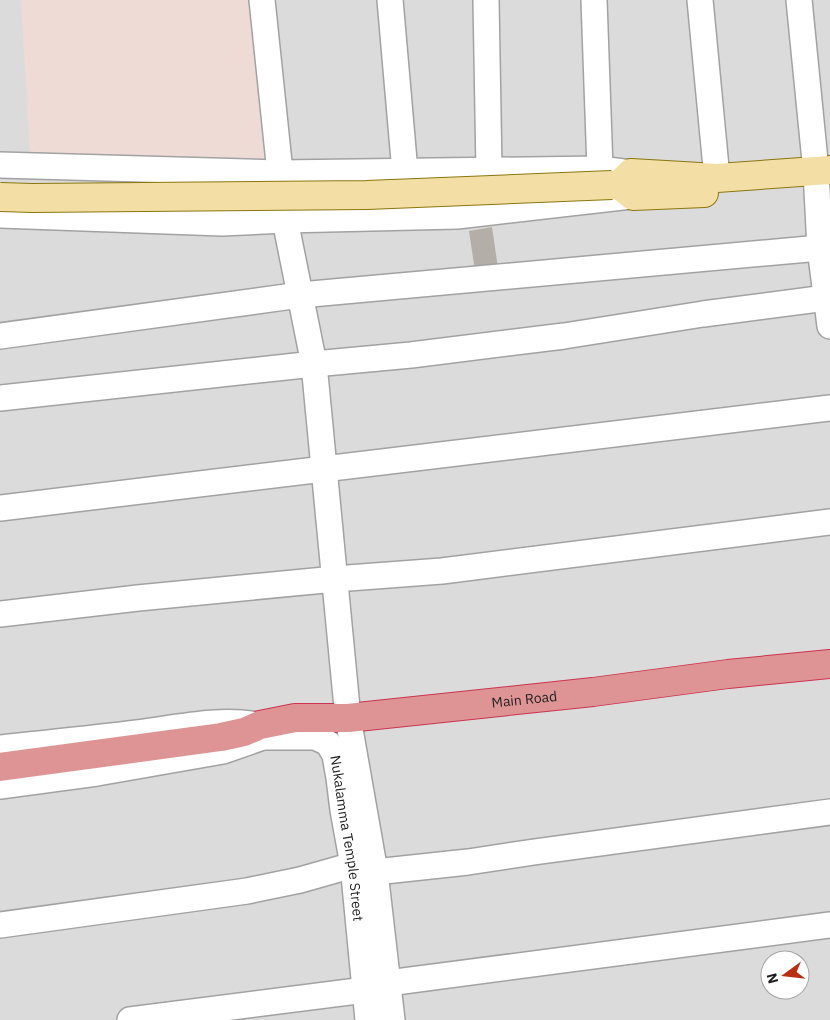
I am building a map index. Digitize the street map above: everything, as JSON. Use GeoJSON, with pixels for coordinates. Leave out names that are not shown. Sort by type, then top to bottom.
{"type":"FeatureCollection","features":[{"type":"Feature","properties":{"kind":"highway","name":"Main Road"},"geometry":{"type":"LineString","coordinates":[[0,767],[247,733],[295,718],[348,718],[830,664]]}},
{"type":"Feature","properties":{"kind":"main road"},"geometry":{"type":"LineString","coordinates":[[0,197],[367,194],[619,181],[717,178],[823,179]]}},
{"type":"Feature","properties":{"kind":"main road"},"geometry":{"type":"LineString","coordinates":[[619,181],[823,179]]}},
{"type":"Feature","properties":{"kind":"street","name":"Nukalamma Temple Street"},"geometry":{"type":"LineString","coordinates":[[262,0],[285,220],[314,364],[348,718],[377,986],[392,1020]]}},
{"type":"Feature","properties":{"kind":"street"},"geometry":{"type":"LineString","coordinates":[[390,0],[405,172]]}},
{"type":"Feature","properties":{"kind":"street"},"geometry":{"type":"LineString","coordinates":[[486,0],[489,170]]}},
{"type":"Feature","properties":{"kind":"street"},"geometry":{"type":"LineString","coordinates":[[594,0],[619,181]]}},
{"type":"Feature","properties":{"kind":"street"},"geometry":{"type":"LineString","coordinates":[[700,0],[717,178]]}},
{"type":"Feature","properties":{"kind":"street"},"geometry":{"type":"LineString","coordinates":[[799,0],[823,179],[820,248],[830,326]]}},
{"type":"Feature","properties":{"kind":"street"},"geometry":{"type":"LineString","coordinates":[[0,165],[279,173],[489,170],[619,181]]}},
{"type":"Feature","properties":{"kind":"street"},"geometry":{"type":"LineString","coordinates":[[0,215],[222,223],[457,216],[619,181]]}},
{"type":"Feature","properties":{"kind":"street"},"geometry":{"type":"LineString","coordinates":[[0,336],[300,295],[820,248]]}},
{"type":"Feature","properties":{"kind":"street"},"geometry":{"type":"LineString","coordinates":[[0,398],[411,355],[564,336],[703,314],[826,298]]}},
{"type":"Feature","properties":{"kind":"street"},"geometry":{"type":"LineString","coordinates":[[0,508],[830,408]]}},
{"type":"Feature","properties":{"kind":"street"},"geometry":{"type":"LineString","coordinates":[[0,614],[138,598],[442,571],[830,522]]}},
{"type":"Feature","properties":{"kind":"street"},"geometry":{"type":"LineString","coordinates":[[0,748],[221,722],[244,722],[247,733],[224,751],[98,774],[0,786]]}},
{"type":"Feature","properties":{"kind":"street","name":"Nukalamma Temple Street"},"geometry":{"type":"LineString","coordinates":[[247,733],[315,737],[328,743],[335,756],[342,810],[364,868]]}},
{"type":"Feature","properties":{"kind":"street"},"geometry":{"type":"LineString","coordinates":[[0,925],[246,891],[364,868],[468,862],[830,812]]}},
{"type":"Feature","properties":{"kind":"street"},"geometry":{"type":"LineString","coordinates":[[130,1020],[830,924]]}},
{"type":"Feature","properties":{"kind":"street","name":"Nukalamma Temple Street"},"geometry":{"type":"LineString","coordinates":[[368,1020],[377,986]]}},
{"type":"Feature","properties":{"kind":"shaded area"},"geometry":{"type":"Polygon","coordinates":[[[0,0],[830,0],[830,1020],[0,1020],[0,0]]]}},
{"type":"Feature","properties":{"kind":"shaded area"},"geometry":{"type":"Polygon","coordinates":[[[21,0],[255,0],[271,167],[30,156],[21,0]]]}},
{"type":"Feature","properties":{"kind":"building"},"geometry":{"type":"Polygon","coordinates":[[[492,227],[498,268],[475,271],[469,231],[492,227]]]}}]}
